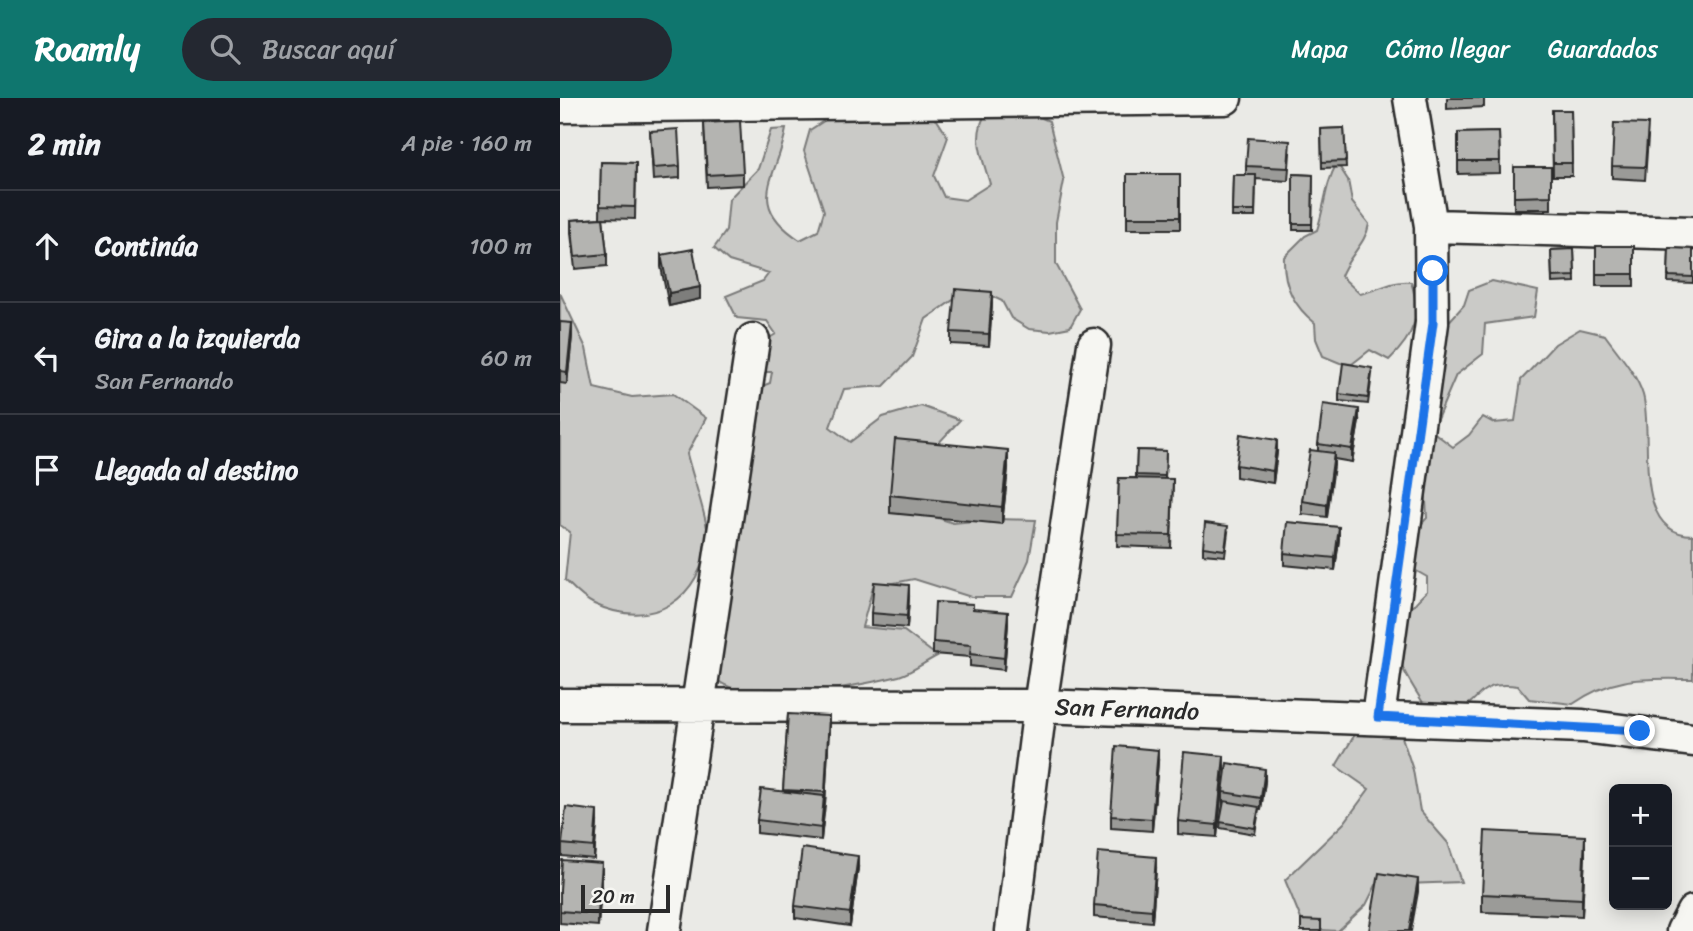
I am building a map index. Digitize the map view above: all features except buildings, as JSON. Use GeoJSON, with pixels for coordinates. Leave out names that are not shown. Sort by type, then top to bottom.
{"type":"FeatureCollection","features":[{"type":"Feature","properties":{"kind":"street"},"geometry":{"type":"LineString","coordinates":[[560,106],[594,102],[1226,98]]}},
{"type":"Feature","properties":{"kind":"street"},"geometry":{"type":"LineString","coordinates":[[1378,717],[1433,323],[1431,226],[1410,98]]}},
{"type":"Feature","properties":{"kind":"street"},"geometry":{"type":"LineString","coordinates":[[1431,226],[1693,233]]}},
{"type":"Feature","properties":{"kind":"street"},"geometry":{"type":"LineString","coordinates":[[664,931],[753,340]]}},
{"type":"Feature","properties":{"kind":"street"},"geometry":{"type":"LineString","coordinates":[[1012,931],[1040,706],[1094,345]]}},
{"type":"Feature","properties":{"kind":"street","name":"San Fernando"},"geometry":{"type":"LineString","coordinates":[[560,705],[1040,706],[1583,726],[1693,740]]}},
{"type":"Feature","properties":{"kind":"street"},"geometry":{"type":"LineString","coordinates":[[1683,931],[1693,912]]}},
{"type":"Feature","properties":{"kind":"shaded area"},"geometry":{"type":"Polygon","coordinates":[[[989,107],[1030,113],[1049,121],[1064,181],[1056,222],[1056,264],[1080,309],[1070,327],[1050,331],[1029,329],[1011,318],[1002,301],[983,292],[959,296],[926,319],[912,357],[884,386],[844,389],[830,427],[850,442],[883,417],[921,406],[960,420],[933,449],[896,504],[953,523],[995,519],[1036,520],[1029,560],[1012,597],[971,597],[914,579],[873,587],[862,627],[904,631],[937,656],[904,674],[857,685],[804,692],[753,693],[732,688],[716,679],[730,399],[770,383],[772,372],[760,372],[761,343],[776,334],[767,321],[737,318],[726,296],[763,281],[769,273],[729,261],[714,248],[726,231],[729,199],[758,169],[771,130],[786,129],[772,176],[768,202],[783,227],[800,240],[818,231],[824,211],[804,151],[810,130],[833,115],[916,113],[937,120],[948,137],[934,176],[944,197],[965,200],[990,184],[979,145],[980,127],[989,107]]]}},
{"type":"Feature","properties":{"kind":"shaded area"},"geometry":{"type":"Polygon","coordinates":[[[1337,163],[1348,180],[1352,202],[1369,224],[1364,238],[1341,276],[1360,294],[1392,284],[1411,282],[1416,305],[1414,325],[1405,342],[1389,360],[1370,350],[1352,364],[1340,363],[1323,356],[1316,339],[1315,323],[1295,302],[1285,276],[1284,257],[1305,236],[1317,230],[1330,179],[1337,163]]]}},
{"type":"Feature","properties":{"kind":"shaded area"},"geometry":{"type":"Polygon","coordinates":[[[1492,281],[1538,291],[1534,317],[1485,324],[1483,354],[1456,375],[1432,431],[1453,447],[1469,435],[1483,417],[1494,423],[1515,421],[1521,380],[1555,344],[1580,329],[1605,335],[1632,371],[1643,395],[1648,479],[1652,501],[1660,518],[1673,531],[1693,535],[1693,679],[1645,679],[1616,683],[1573,704],[1529,699],[1518,686],[1493,686],[1465,706],[1445,710],[1427,709],[1407,676],[1400,662],[1397,636],[1411,608],[1427,591],[1427,577],[1406,565],[1417,529],[1427,518],[1425,482],[1445,326],[1464,305],[1469,290],[1492,281]]]}},
{"type":"Feature","properties":{"kind":"shaded area"},"geometry":{"type":"Polygon","coordinates":[[[560,293],[586,348],[594,388],[632,397],[673,394],[706,418],[687,454],[708,530],[704,559],[696,578],[684,593],[670,604],[654,611],[636,614],[594,604],[565,580],[570,532],[560,525],[560,293]]]}},
{"type":"Feature","properties":{"kind":"shaded area"},"geometry":{"type":"Polygon","coordinates":[[[1357,731],[1400,731],[1413,770],[1420,811],[1448,843],[1461,882],[1376,885],[1366,905],[1338,931],[1305,929],[1285,880],[1344,823],[1369,789],[1336,766],[1357,731]]]}},
{"type":"Feature","properties":{"kind":"route"},"geometry":{"type":"LineString","coordinates":[[1433,271],[1433,323],[1378,717],[1640,731]]}}]}
